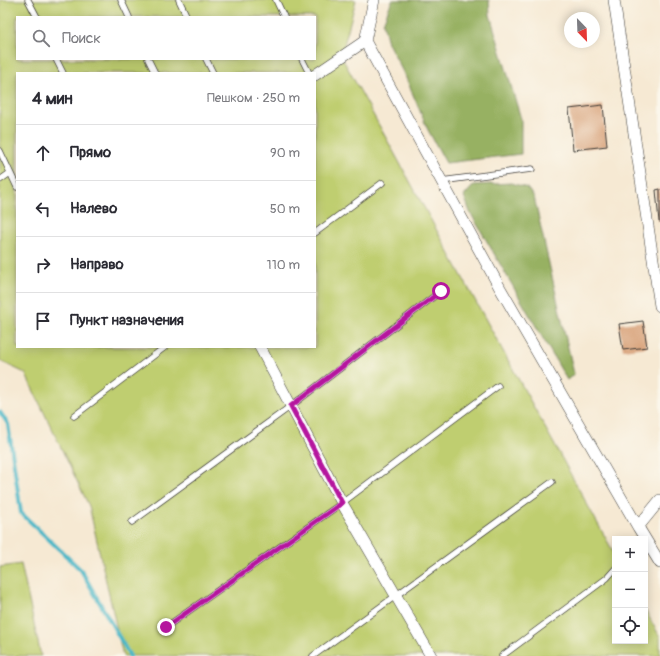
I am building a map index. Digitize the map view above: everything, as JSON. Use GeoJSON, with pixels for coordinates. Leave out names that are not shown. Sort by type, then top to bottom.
{"type":"FeatureCollection","features":[{"type":"Feature","properties":{"kind":"street"},"geometry":{"type":"LineString","coordinates":[[374,0],[365,41],[500,288],[640,534],[660,563]]}},
{"type":"Feature","properties":{"kind":"street"},"geometry":{"type":"LineString","coordinates":[[614,0],[660,306]]}},
{"type":"Feature","properties":{"kind":"street"},"geometry":{"type":"LineString","coordinates":[[316,74],[365,41]]}},
{"type":"Feature","properties":{"kind":"street"},"geometry":{"type":"LineString","coordinates":[[261,348],[342,503],[431,656]]}},
{"type":"Feature","properties":{"kind":"street"},"geometry":{"type":"LineString","coordinates":[[640,534],[660,500]]}},
{"type":"Feature","properties":{"kind":"lane"},"geometry":{"type":"LineString","coordinates":[[28,0],[36,16]]}},
{"type":"Feature","properties":{"kind":"lane"},"geometry":{"type":"LineString","coordinates":[[121,0],[129,16]]}},
{"type":"Feature","properties":{"kind":"lane"},"geometry":{"type":"LineString","coordinates":[[179,0],[187,16]]}},
{"type":"Feature","properties":{"kind":"lane"},"geometry":{"type":"LineString","coordinates":[[276,0],[284,16]]}},
{"type":"Feature","properties":{"kind":"lane"},"geometry":{"type":"LineString","coordinates":[[56,60],[62,72]]}},
{"type":"Feature","properties":{"kind":"lane"},"geometry":{"type":"LineString","coordinates":[[148,60],[154,72]]}},
{"type":"Feature","properties":{"kind":"lane"},"geometry":{"type":"LineString","coordinates":[[206,60],[212,72]]}},
{"type":"Feature","properties":{"kind":"lane"},"geometry":{"type":"LineString","coordinates":[[302,60],[308,72]]}},
{"type":"Feature","properties":{"kind":"lane"},"geometry":{"type":"LineString","coordinates":[[0,151],[16,185]]}},
{"type":"Feature","properties":{"kind":"lane"},"geometry":{"type":"LineString","coordinates":[[441,180],[532,169]]}},
{"type":"Feature","properties":{"kind":"lane"},"geometry":{"type":"LineString","coordinates":[[0,180],[10,173]]}},
{"type":"Feature","properties":{"kind":"lane"},"geometry":{"type":"LineString","coordinates":[[316,232],[382,183]]}},
{"type":"Feature","properties":{"kind":"lane"},"geometry":{"type":"LineString","coordinates":[[132,522],[291,406],[441,291]]}},
{"type":"Feature","properties":{"kind":"lane"},"geometry":{"type":"LineString","coordinates":[[74,416],[164,348]]}},
{"type":"Feature","properties":{"kind":"lane"},"geometry":{"type":"LineString","coordinates":[[166,627],[342,503],[498,386]]}},
{"type":"Feature","properties":{"kind":"lane"},"geometry":{"type":"LineString","coordinates":[[313,656],[552,482]]}},
{"type":"Feature","properties":{"kind":"lane"},"geometry":{"type":"LineString","coordinates":[[502,656],[607,578],[612,572]]}},
{"type":"Feature","properties":{"kind":"green space"},"geometry":{"type":"Polygon","coordinates":[[[0,0],[356,0],[341,56],[612,550],[612,644],[648,644],[648,615],[660,637],[660,656],[123,656],[89,506],[25,373],[0,361],[0,0]]]}},
{"type":"Feature","properties":{"kind":"green space"},"geometry":{"type":"Polygon","coordinates":[[[392,0],[489,0],[490,15],[521,119],[521,154],[446,163],[428,130],[406,78],[388,43],[383,23],[392,0]]]}},
{"type":"Feature","properties":{"kind":"green space"},"geometry":{"type":"Polygon","coordinates":[[[512,183],[527,188],[534,197],[574,374],[567,380],[470,212],[464,196],[474,185],[512,183]]]}},
{"type":"Feature","properties":{"kind":"green space"},"geometry":{"type":"Polygon","coordinates":[[[21,564],[41,656],[0,656],[0,567],[21,564]]]}},
{"type":"Feature","properties":{"kind":"building"},"geometry":{"type":"Polygon","coordinates":[[[603,105],[607,146],[573,150],[569,109],[603,105]]]}},
{"type":"Feature","properties":{"kind":"building"},"geometry":{"type":"Polygon","coordinates":[[[660,189],[660,222],[659,222],[656,190],[660,189]]]}},
{"type":"Feature","properties":{"kind":"building"},"geometry":{"type":"Polygon","coordinates":[[[643,321],[647,347],[623,350],[619,324],[643,321]]]}},
{"type":"Feature","properties":{"kind":"waterway"},"geometry":{"type":"LineString","coordinates":[[0,412],[8,424],[21,513],[81,570],[130,656]]}},
{"type":"Feature","properties":{"kind":"route"},"geometry":{"type":"LineString","coordinates":[[166,627],[342,503],[291,406],[441,291]]}}]}
